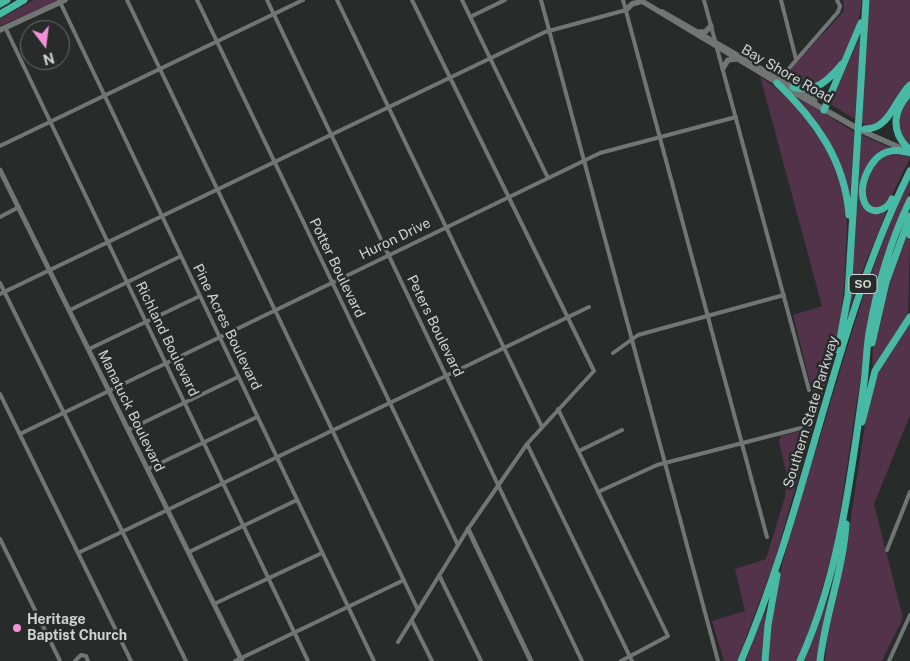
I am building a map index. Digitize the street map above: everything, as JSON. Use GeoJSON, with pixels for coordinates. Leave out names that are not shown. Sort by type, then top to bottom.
{"type":"FeatureCollection","features":[{"type":"Feature","properties":{"kind":"highway"},"geometry":{"type":"LineString","coordinates":[[0,4],[6,0]]}},
{"type":"Feature","properties":{"kind":"highway"},"geometry":{"type":"LineString","coordinates":[[0,14],[24,0]]}},
{"type":"Feature","properties":{"kind":"highway"},"geometry":{"type":"LineString","coordinates":[[830,389],[845,317],[866,0]]}},
{"type":"Feature","properties":{"kind":"highway"},"geometry":{"type":"LineString","coordinates":[[825,108],[858,34],[865,8]]}},
{"type":"Feature","properties":{"kind":"highway"},"geometry":{"type":"LineString","coordinates":[[793,87],[809,90],[818,87],[834,73],[849,54]]}},
{"type":"Feature","properties":{"kind":"highway"},"geometry":{"type":"LineString","coordinates":[[778,82],[810,117],[835,159],[848,201],[850,253]]}},
{"type":"Feature","properties":{"kind":"highway"},"geometry":{"type":"LineString","coordinates":[[863,129],[877,128],[883,124],[899,97],[910,85]]}},
{"type":"Feature","properties":{"kind":"highway"},"geometry":{"type":"LineString","coordinates":[[909,150],[898,136],[895,124],[899,110],[910,92]]}},
{"type":"Feature","properties":{"kind":"highway"},"geometry":{"type":"LineString","coordinates":[[904,183],[885,209],[872,210],[864,202],[864,181],[875,160],[890,151],[909,150]]}},
{"type":"Feature","properties":{"kind":"highway","name":"Southern State Parkway"},"geometry":{"type":"LineString","coordinates":[[741,661],[768,590],[795,507],[866,274],[910,171]]}},
{"type":"Feature","properties":{"kind":"highway","name":"SO"},"geometry":{"type":"LineString","coordinates":[[865,373],[865,362],[878,292],[891,246],[910,200]]}},
{"type":"Feature","properties":{"kind":"highway","name":"SO"},"geometry":{"type":"LineString","coordinates":[[800,661],[829,584],[848,493],[865,373],[884,292],[910,216]]}},
{"type":"Feature","properties":{"kind":"highway"},"geometry":{"type":"LineString","coordinates":[[910,226],[910,235]]}},
{"type":"Feature","properties":{"kind":"highway"},"geometry":{"type":"LineString","coordinates":[[855,445],[875,370],[910,317]]}},
{"type":"Feature","properties":{"kind":"highway"},"geometry":{"type":"LineString","coordinates":[[820,661],[826,624],[846,536],[848,493]]}},
{"type":"Feature","properties":{"kind":"highway"},"geometry":{"type":"LineString","coordinates":[[765,661],[772,598],[795,507]]}},
{"type":"Feature","properties":{"kind":"main road"},"geometry":{"type":"LineString","coordinates":[[626,10],[632,4],[641,0]]}},
{"type":"Feature","properties":{"kind":"main road","name":"Bay Shore Road"},"geometry":{"type":"LineString","coordinates":[[641,0],[778,82],[793,87],[825,108]]}},
{"type":"Feature","properties":{"kind":"main road"},"geometry":{"type":"LineString","coordinates":[[2,29],[62,1]]}},
{"type":"Feature","properties":{"kind":"main road","name":"Bay Shore Road"},"geometry":{"type":"LineString","coordinates":[[656,9],[699,32],[736,59],[863,129],[909,150]]}},
{"type":"Feature","properties":{"kind":"main road"},"geometry":{"type":"LineString","coordinates":[[699,32],[705,32],[711,26]]}},
{"type":"Feature","properties":{"kind":"main road"},"geometry":{"type":"LineString","coordinates":[[723,68],[728,60],[736,59]]}},
{"type":"Feature","properties":{"kind":"street"},"geometry":{"type":"LineString","coordinates":[[127,0],[418,610]]}},
{"type":"Feature","properties":{"kind":"street","name":"Potter Boulevard"},"geometry":{"type":"LineString","coordinates":[[196,0],[458,545]]}},
{"type":"Feature","properties":{"kind":"street","name":"Peters Boulevard"},"geometry":{"type":"LineString","coordinates":[[268,0],[582,661]]}},
{"type":"Feature","properties":{"kind":"street"},"geometry":{"type":"LineString","coordinates":[[0,146],[303,0]]}},
{"type":"Feature","properties":{"kind":"street"},"geometry":{"type":"LineString","coordinates":[[337,0],[542,427]]}},
{"type":"Feature","properties":{"kind":"street"},"geometry":{"type":"LineString","coordinates":[[398,642],[468,529],[527,444],[594,371],[412,0]]}},
{"type":"Feature","properties":{"kind":"street"},"geometry":{"type":"LineString","coordinates":[[462,0],[548,178]]}},
{"type":"Feature","properties":{"kind":"street"},"geometry":{"type":"LineString","coordinates":[[470,17],[505,0]]}},
{"type":"Feature","properties":{"kind":"street"},"geometry":{"type":"LineString","coordinates":[[541,0],[718,661]]}},
{"type":"Feature","properties":{"kind":"street"},"geometry":{"type":"LineString","coordinates":[[623,0],[767,537]]}},
{"type":"Feature","properties":{"kind":"street"},"geometry":{"type":"LineString","coordinates":[[704,0],[809,390]]}},
{"type":"Feature","properties":{"kind":"street"},"geometry":{"type":"LineString","coordinates":[[781,0],[796,59]]}},
{"type":"Feature","properties":{"kind":"street"},"geometry":{"type":"LineString","coordinates":[[778,82],[838,12],[840,6],[837,0]]}},
{"type":"Feature","properties":{"kind":"street","name":"Pine Acres Boulevard"},"geometry":{"type":"LineString","coordinates":[[62,1],[180,256],[374,661]]}},
{"type":"Feature","properties":{"kind":"street"},"geometry":{"type":"LineString","coordinates":[[2,293],[549,31],[626,10]]}},
{"type":"Feature","properties":{"kind":"street","name":"Richland Boulevard"},"geometry":{"type":"LineString","coordinates":[[2,29],[50,122],[308,661]]}},
{"type":"Feature","properties":{"kind":"street","name":"Huron Drive"},"geometry":{"type":"LineString","coordinates":[[20,434],[584,160],[600,153],[736,117]]}},
{"type":"Feature","properties":{"kind":"street","name":"Manatuck Boulevard"},"geometry":{"type":"LineString","coordinates":[[0,170],[242,660]]}},
{"type":"Feature","properties":{"kind":"street"},"geometry":{"type":"LineString","coordinates":[[0,217],[19,207]]}},
{"type":"Feature","properties":{"kind":"street"},"geometry":{"type":"LineString","coordinates":[[70,310],[180,256]]}},
{"type":"Feature","properties":{"kind":"street"},"geometry":{"type":"LineString","coordinates":[[0,283],[2,293],[64,412],[186,661]]}},
{"type":"Feature","properties":{"kind":"street"},"geometry":{"type":"LineString","coordinates":[[613,353],[632,337],[784,295]]}},
{"type":"Feature","properties":{"kind":"street"},"geometry":{"type":"LineString","coordinates":[[89,349],[200,296]]}},
{"type":"Feature","properties":{"kind":"street"},"geometry":{"type":"LineString","coordinates":[[78,553],[589,306]]}},
{"type":"Feature","properties":{"kind":"street"},"geometry":{"type":"LineString","coordinates":[[128,430],[238,377]]}},
{"type":"Feature","properties":{"kind":"street"},"geometry":{"type":"LineString","coordinates":[[0,394],[131,661]]}},
{"type":"Feature","properties":{"kind":"street"},"geometry":{"type":"LineString","coordinates":[[558,409],[668,636],[631,659],[621,661]]}},
{"type":"Feature","properties":{"kind":"street"},"geometry":{"type":"LineString","coordinates":[[148,469],[257,417]]}},
{"type":"Feature","properties":{"kind":"street"},"geometry":{"type":"LineString","coordinates":[[598,492],[665,463],[801,428]]}},
{"type":"Feature","properties":{"kind":"street"},"geometry":{"type":"LineString","coordinates":[[579,451],[622,430]]}},
{"type":"Feature","properties":{"kind":"street"},"geometry":{"type":"LineString","coordinates":[[527,444],[631,659]]}},
{"type":"Feature","properties":{"kind":"street"},"geometry":{"type":"LineString","coordinates":[[886,550],[910,492]]}},
{"type":"Feature","properties":{"kind":"street"},"geometry":{"type":"LineString","coordinates":[[189,552],[297,500]]}},
{"type":"Feature","properties":{"kind":"street"},"geometry":{"type":"LineString","coordinates":[[468,529],[531,661]]}},
{"type":"Feature","properties":{"kind":"street"},"geometry":{"type":"LineString","coordinates":[[0,539],[60,661]]}},
{"type":"Feature","properties":{"kind":"street"},"geometry":{"type":"LineString","coordinates":[[214,604],[322,552]]}},
{"type":"Feature","properties":{"kind":"street"},"geometry":{"type":"LineString","coordinates":[[439,575],[481,661]]}},
{"type":"Feature","properties":{"kind":"street"},"geometry":{"type":"LineString","coordinates":[[235,661],[242,660],[294,632],[404,580]]}},
{"type":"Feature","properties":{"kind":"street"},"geometry":{"type":"LineString","coordinates":[[889,661],[910,615]]}},
{"type":"Feature","properties":{"kind":"street"},"geometry":{"type":"LineString","coordinates":[[412,621],[432,661]]}},
{"type":"Feature","properties":{"kind":"street"},"geometry":{"type":"LineString","coordinates":[[75,661],[80,654],[86,656],[88,661]]}},
{"type":"Feature","properties":{"kind":"shaded area"},"geometry":{"type":"Polygon","coordinates":[[[34,0],[59,0],[0,26],[0,19],[34,0]]]}},
{"type":"Feature","properties":{"kind":"shaded area"},"geometry":{"type":"Polygon","coordinates":[[[843,0],[862,0],[855,30],[848,48],[838,64],[827,77],[815,85],[801,86],[787,78],[790,70],[844,11],[843,0]]]}},
{"type":"Feature","properties":{"kind":"shaded area"},"geometry":{"type":"Polygon","coordinates":[[[868,0],[910,0],[910,82],[900,91],[880,122],[867,126],[860,122],[868,0]]]}},
{"type":"Feature","properties":{"kind":"shaded area"},"geometry":{"type":"Polygon","coordinates":[[[860,36],[860,41],[855,119],[830,104],[860,36]]]}},
{"type":"Feature","properties":{"kind":"shaded area"},"geometry":{"type":"Polygon","coordinates":[[[760,76],[808,117],[831,156],[842,186],[846,209],[847,230],[844,288],[838,340],[773,566],[737,661],[724,661],[712,621],[745,611],[735,569],[766,559],[785,497],[787,476],[779,441],[781,436],[805,430],[815,402],[793,315],[822,306],[760,76]]]}},
{"type":"Feature","properties":{"kind":"shaded area"},"geometry":{"type":"Polygon","coordinates":[[[793,94],[854,132],[850,201],[840,169],[829,144],[814,120],[793,94]]]}},
{"type":"Feature","properties":{"kind":"shaded area"},"geometry":{"type":"Polygon","coordinates":[[[910,95],[910,144],[898,133],[900,111],[910,95]]]}},
{"type":"Feature","properties":{"kind":"shaded area"},"geometry":{"type":"Polygon","coordinates":[[[859,134],[891,148],[868,165],[865,207],[886,211],[886,213],[857,284],[847,320],[859,134]]]}},
{"type":"Feature","properties":{"kind":"shaded area"},"geometry":{"type":"Polygon","coordinates":[[[901,153],[910,158],[888,203],[884,207],[872,208],[865,198],[866,186],[872,167],[885,154],[901,153]]]}},
{"type":"Feature","properties":{"kind":"shaded area"},"geometry":{"type":"Polygon","coordinates":[[[910,177],[910,191],[892,236],[872,302],[836,539],[813,621],[797,661],[768,661],[770,633],[779,577],[794,522],[860,307],[883,242],[910,177]]]}},
{"type":"Feature","properties":{"kind":"shaded area"},"geometry":{"type":"Polygon","coordinates":[[[907,230],[910,241],[908,314],[873,369],[873,352],[878,317],[907,230]]]}},
{"type":"Feature","properties":{"kind":"shaded area"},"geometry":{"type":"Polygon","coordinates":[[[910,320],[910,415],[874,504],[903,618],[882,661],[825,661],[828,627],[850,523],[870,392],[879,366],[910,320]]]}},
{"type":"Feature","properties":{"kind":"shaded area"},"geometry":{"type":"Polygon","coordinates":[[[829,595],[819,661],[804,661],[829,595]]]}},
{"type":"Feature","properties":{"kind":"shaded area"},"geometry":{"type":"Polygon","coordinates":[[[766,606],[763,661],[745,661],[746,659],[766,606]]]}},
{"type":"Feature","properties":{"kind":"place","name":"Heritage Baptist Church"},"geometry":{"type":"Point","coordinates":[17,628]}}]}
